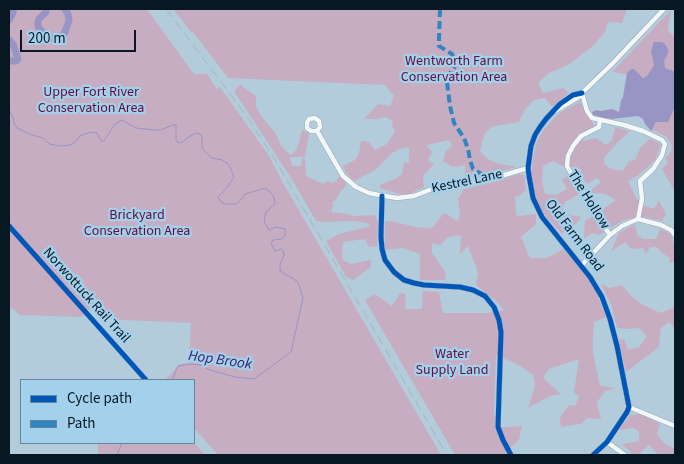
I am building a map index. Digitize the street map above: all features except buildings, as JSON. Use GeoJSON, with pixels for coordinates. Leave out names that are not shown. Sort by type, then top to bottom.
{"type":"FeatureCollection","features":[{"type":"Feature","properties":{"kind":"street","name":"Old Farm Road"},"geometry":{"type":"LineString","coordinates":[[629,407],[617,346],[607,308],[582,265],[542,217],[531,192],[528,168],[531,146],[535,135],[546,119],[554,111],[577,99],[664,9]]}},
{"type":"Feature","properties":{"kind":"street"},"geometry":{"type":"LineString","coordinates":[[582,93],[592,118],[643,131],[664,142],[665,147],[662,155],[653,170],[640,181],[642,199],[638,220]]}},
{"type":"Feature","properties":{"kind":"street","name":"The Hollow"},"geometry":{"type":"LineString","coordinates":[[600,120],[598,128],[581,136],[572,146],[567,166],[610,235]]}},
{"type":"Feature","properties":{"kind":"street","name":"Kestrel Lane"},"geometry":{"type":"LineString","coordinates":[[317,131],[347,180],[362,190],[382,196],[397,198],[414,196],[449,183],[477,183],[528,168]]}},
{"type":"Feature","properties":{"kind":"street"},"geometry":{"type":"LineString","coordinates":[[382,196],[382,249],[385,260],[394,272],[404,280],[414,283],[460,286],[473,290],[485,296],[497,313],[501,332],[498,422],[502,440],[511,455]]}},
{"type":"Feature","properties":{"kind":"street"},"geometry":{"type":"LineString","coordinates":[[582,265],[610,235],[622,226],[638,220],[661,225],[671,230],[675,235]]}},
{"type":"Feature","properties":{"kind":"street"},"geometry":{"type":"LineString","coordinates":[[594,455],[607,442],[629,407],[675,426]]}},
{"type":"Feature","properties":{"kind":"street"},"geometry":{"type":"LineString","coordinates":[[607,442],[625,455]]}},
{"type":"Feature","properties":{"kind":"green space","name":"Brickyard Conservation Area"},"geometry":{"type":"Polygon","coordinates":[[[9,9],[147,9],[194,74],[207,74],[217,89],[220,87],[269,156],[441,455],[218,455],[195,429],[195,379],[166,379],[180,364],[189,363],[191,323],[101,319],[91,308],[81,317],[20,315],[9,306],[9,9]]]}},
{"type":"Feature","properties":{"kind":"green space","name":"Wentworth Farm Conservation Area"},"geometry":{"type":"Polygon","coordinates":[[[173,9],[627,9],[622,23],[608,22],[605,32],[593,46],[568,65],[549,73],[538,83],[543,93],[563,88],[569,93],[552,107],[545,98],[534,100],[524,111],[519,122],[491,127],[485,133],[480,150],[482,154],[499,164],[517,167],[479,178],[465,178],[465,165],[453,167],[443,161],[446,151],[452,145],[449,140],[426,145],[432,152],[428,161],[434,164],[423,176],[424,187],[409,194],[399,194],[380,188],[380,185],[402,174],[404,162],[409,163],[409,147],[392,153],[375,170],[354,181],[346,173],[343,166],[355,160],[359,153],[361,141],[369,142],[375,150],[387,144],[395,131],[392,126],[393,121],[385,117],[364,119],[378,104],[390,106],[394,96],[385,85],[228,78],[173,9]]]}},
{"type":"Feature","properties":{"kind":"green space"},"geometry":{"type":"Polygon","coordinates":[[[671,10],[668,31],[675,37],[675,192],[662,169],[668,162],[665,159],[671,152],[671,143],[667,137],[650,129],[657,79],[612,72],[671,10]]]}},
{"type":"Feature","properties":{"kind":"green space"},"geometry":{"type":"Polygon","coordinates":[[[240,85],[256,96],[256,107],[276,134],[281,146],[291,155],[297,149],[302,130],[309,133],[305,157],[290,157],[292,166],[301,166],[302,159],[305,158],[306,176],[323,184],[327,181],[334,183],[340,176],[346,183],[332,203],[331,212],[355,216],[374,215],[378,221],[377,246],[369,247],[365,239],[343,242],[343,260],[351,264],[371,260],[371,267],[353,280],[346,277],[326,241],[339,234],[371,226],[367,223],[352,221],[316,221],[293,181],[234,91],[240,85]]]}},
{"type":"Feature","properties":{"kind":"green space"},"geometry":{"type":"Polygon","coordinates":[[[580,102],[595,127],[581,133],[583,141],[596,138],[606,145],[612,140],[615,127],[630,131],[604,158],[605,165],[612,169],[623,171],[629,161],[635,160],[640,148],[650,139],[661,144],[655,160],[639,175],[628,181],[636,198],[645,206],[654,209],[659,201],[666,214],[662,221],[644,217],[624,220],[599,235],[592,233],[584,238],[585,221],[616,200],[605,194],[592,193],[592,189],[601,182],[597,178],[587,184],[581,177],[581,169],[564,167],[553,161],[543,166],[542,182],[545,194],[556,195],[567,189],[562,180],[568,175],[579,187],[581,193],[565,202],[563,208],[566,214],[581,217],[576,224],[562,234],[545,215],[535,197],[531,175],[536,144],[542,132],[554,118],[580,102]]]}},
{"type":"Feature","properties":{"kind":"green space","name":"Water Supply Land"},"geometry":{"type":"Polygon","coordinates":[[[519,174],[524,175],[526,190],[515,197],[516,215],[536,214],[536,224],[521,237],[530,258],[547,258],[563,249],[586,275],[597,294],[606,317],[594,322],[593,353],[600,386],[616,388],[605,391],[597,402],[601,419],[587,418],[581,424],[561,427],[560,417],[569,405],[575,406],[579,397],[574,392],[579,359],[549,369],[543,378],[561,394],[550,396],[528,408],[535,386],[533,375],[517,364],[496,355],[494,412],[496,428],[522,426],[519,440],[506,452],[508,455],[455,455],[365,300],[375,294],[392,306],[400,293],[406,294],[405,309],[422,309],[423,291],[439,292],[443,313],[488,313],[504,310],[476,285],[478,272],[468,246],[460,254],[461,235],[448,237],[440,245],[432,243],[432,253],[446,273],[445,280],[420,280],[420,254],[403,248],[385,250],[385,222],[391,221],[416,227],[432,228],[444,213],[458,221],[460,214],[458,199],[464,189],[519,174]]]}},
{"type":"Feature","properties":{"kind":"green space"},"geometry":{"type":"Polygon","coordinates":[[[635,224],[637,235],[643,239],[656,239],[660,229],[671,234],[675,249],[674,261],[669,263],[670,258],[657,247],[650,247],[646,254],[643,248],[631,249],[626,242],[611,251],[619,233],[635,224]]]}},
{"type":"Feature","properties":{"kind":"green space"},"geometry":{"type":"Polygon","coordinates":[[[601,284],[610,288],[622,285],[641,304],[661,313],[675,307],[675,329],[669,322],[661,328],[659,347],[626,372],[619,340],[624,339],[628,350],[639,347],[647,336],[639,328],[617,328],[612,307],[601,284]]]}},
{"type":"Feature","properties":{"kind":"green space"},"geometry":{"type":"Polygon","coordinates":[[[642,414],[660,424],[657,434],[665,444],[675,449],[675,455],[658,455],[649,445],[638,455],[634,455],[622,444],[639,441],[639,431],[633,428],[619,430],[630,415],[642,414]]]}},
{"type":"Feature","properties":{"kind":"green space"},"geometry":{"type":"Polygon","coordinates":[[[98,444],[195,444],[205,455],[98,455],[98,444]]]}},
{"type":"Feature","properties":{"kind":"shaded area"},"geometry":{"type":"Polygon","coordinates":[[[654,42],[665,44],[668,53],[664,61],[665,68],[675,72],[675,107],[668,122],[655,123],[651,131],[643,119],[638,116],[612,119],[593,115],[592,112],[597,110],[612,109],[619,112],[627,73],[634,69],[643,78],[647,76],[654,65],[651,51],[654,42]]]}},
{"type":"Feature","properties":{"kind":"waterway"},"geometry":{"type":"LineString","coordinates":[[9,20],[14,9]]}},
{"type":"Feature","properties":{"kind":"waterway"},"geometry":{"type":"LineString","coordinates":[[46,9],[46,12],[39,19],[38,26],[42,32],[58,41],[64,34],[69,21],[65,9]]}},
{"type":"Feature","properties":{"kind":"waterway"},"geometry":{"type":"LineString","coordinates":[[9,40],[13,44],[18,59],[16,61],[9,61]]}},
{"type":"Feature","properties":{"kind":"waterway","name":"Hop Brook"},"geometry":{"type":"LineString","coordinates":[[9,110],[17,128],[43,138],[49,144],[60,146],[70,145],[80,136],[90,132],[97,133],[101,141],[104,141],[115,124],[122,120],[136,128],[154,130],[176,125],[176,140],[178,143],[196,133],[200,134],[204,151],[212,158],[227,163],[230,167],[234,177],[218,197],[221,202],[236,204],[245,194],[262,189],[267,189],[274,197],[275,203],[266,212],[264,221],[269,230],[276,227],[285,229],[285,235],[282,239],[273,240],[271,243],[275,251],[283,250],[284,255],[280,264],[280,271],[298,282],[303,298],[291,352],[254,379],[235,377],[210,370],[201,365],[190,364],[178,366],[172,379]]}},
{"type":"Feature","properties":{"kind":"waterway","name":"Hop Brook"},"geometry":{"type":"LineString","coordinates":[[117,455],[120,444]]}},
{"type":"Feature","properties":{"kind":"railway"},"geometry":{"type":"LineString","coordinates":[[166,9],[246,115],[274,158],[447,455]]}},
{"type":"Feature","properties":{"kind":"marked path"},"geometry":{"type":"LineString","coordinates":[[440,9],[439,46],[452,54],[456,63],[447,82],[454,123],[464,138],[473,169],[483,175],[492,175],[496,178]]}},
{"type":"Feature","properties":{"kind":"cycle path"},"geometry":{"type":"LineString","coordinates":[[582,93],[573,95],[560,104],[540,127],[531,146],[528,168],[533,198],[542,217],[590,277],[602,297],[617,346],[629,407],[607,442],[593,455]]}},
{"type":"Feature","properties":{"kind":"cycle path"},"geometry":{"type":"LineString","coordinates":[[382,196],[382,249],[385,260],[394,272],[404,280],[414,283],[473,290],[485,296],[494,307],[501,332],[498,427],[511,455]]}},
{"type":"Feature","properties":{"kind":"cycle path","name":"Norwottuck Rail Trail"},"geometry":{"type":"LineString","coordinates":[[9,226],[145,379]]}},
{"type":"Feature","properties":{"kind":"park label","name":"Upper Fort River Conservation Area"},"geometry":{"type":"Point","coordinates":[91,102]}}]}
